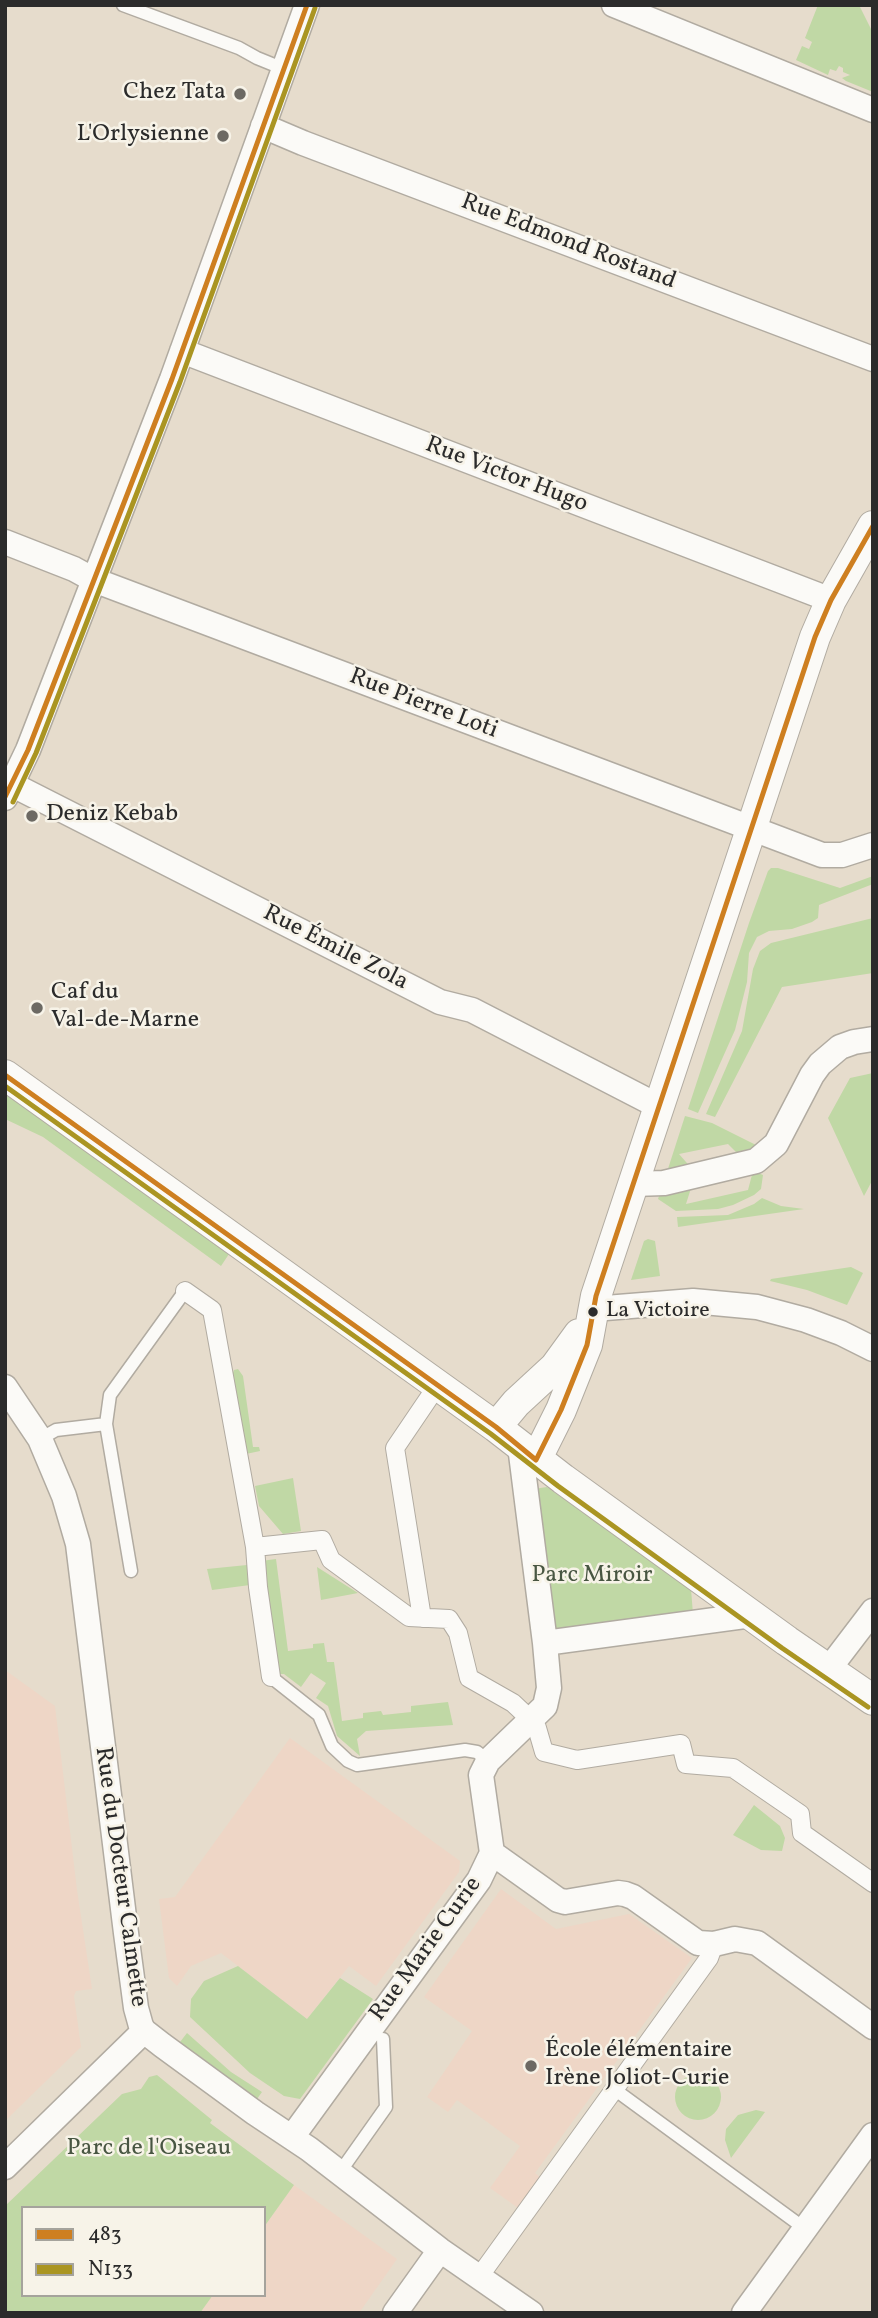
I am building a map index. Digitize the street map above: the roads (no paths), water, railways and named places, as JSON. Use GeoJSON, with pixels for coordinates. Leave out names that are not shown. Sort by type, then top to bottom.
{"type":"FeatureCollection","features":[{"type":"Feature","properties":{"kind":"street"},"geometry":{"type":"LineString","coordinates":[[9,791],[182,351],[307,5]]}},
{"type":"Feature","properties":{"kind":"street"},"geometry":{"type":"LineString","coordinates":[[614,5],[873,110]]}},
{"type":"Feature","properties":{"kind":"street","name":"Rue Edmond Rostand"},"geometry":{"type":"LineString","coordinates":[[263,126],[873,359]]}},
{"type":"Feature","properties":{"kind":"street","name":"Rue Victor Hugo"},"geometry":{"type":"LineString","coordinates":[[182,351],[831,600]]}},
{"type":"Feature","properties":{"kind":"street"},"geometry":{"type":"LineString","coordinates":[[488,1761],[545,1706],[548,1695],[528,1453],[561,1410],[587,1345],[593,1309],[633,1184],[815,637],[831,600],[873,526]]}},
{"type":"Feature","properties":{"kind":"street","name":"Rue Pierre Loti"},"geometry":{"type":"LineString","coordinates":[[5,542],[74,569],[94,580],[822,855],[842,855],[873,845]]}},
{"type":"Feature","properties":{"kind":"street","name":"Rue Émile Zola"},"geometry":{"type":"LineString","coordinates":[[9,791],[440,1002],[472,1010],[660,1107]]}},
{"type":"Feature","properties":{"kind":"street"},"geometry":{"type":"LineString","coordinates":[[633,1184],[664,1183],[756,1161],[776,1144],[811,1075],[820,1064],[840,1047],[873,1039]]}},
{"type":"Feature","properties":{"kind":"street"},"geometry":{"type":"LineString","coordinates":[[5,1075],[873,1700]]}},
{"type":"Feature","properties":{"kind":"street"},"geometry":{"type":"LineString","coordinates":[[185,1291],[212,1310],[255,1547],[271,1677]]}},
{"type":"Feature","properties":{"kind":"street"},"geometry":{"type":"LineString","coordinates":[[593,1309],[693,1301],[735,1304],[793,1316],[870,1340]]}},
{"type":"Feature","properties":{"kind":"street"},"geometry":{"type":"LineString","coordinates":[[496,1427],[516,1403],[555,1367],[576,1340],[593,1309]]}},
{"type":"Feature","properties":{"kind":"street"},"geometry":{"type":"LineString","coordinates":[[422,1618],[395,1448],[437,1385]]}},
{"type":"Feature","properties":{"kind":"street","name":"Rue du Docteur Calmette"},"geometry":{"type":"LineString","coordinates":[[5,1387],[40,1439],[64,1496],[78,1544],[131,1971],[138,2020],[144,2031],[340,2172],[440,2250],[531,2313]]}},
{"type":"Feature","properties":{"kind":"street"},"geometry":{"type":"LineString","coordinates":[[255,1547],[321,1540],[331,1560],[409,1617],[449,1619],[458,1633],[469,1678],[513,1703],[531,1720],[537,1728],[544,1752],[577,1760],[681,1744],[686,1764],[733,1768],[800,1814],[802,1833],[873,1883]]}},
{"type":"Feature","properties":{"kind":"street"},"geometry":{"type":"LineString","coordinates":[[828,1670],[873,1611]]}},
{"type":"Feature","properties":{"kind":"street"},"geometry":{"type":"LineString","coordinates":[[545,1643],[752,1615]]}},
{"type":"Feature","properties":{"kind":"street","name":"Rue Marie Curie"},"geometry":{"type":"LineString","coordinates":[[292,2137],[479,1880],[492,1853],[480,1780],[488,1761]]}},
{"type":"Feature","properties":{"kind":"street"},"geometry":{"type":"LineString","coordinates":[[492,1853],[558,1900],[565,1902],[625,1894],[691,1939],[704,1944],[735,1939],[757,1943],[873,2027]]}},
{"type":"Feature","properties":{"kind":"street"},"geometry":{"type":"LineString","coordinates":[[479,2277],[709,1958],[714,1944]]}},
{"type":"Feature","properties":{"kind":"street"},"geometry":{"type":"LineString","coordinates":[[5,2167],[144,2031]]}},
{"type":"Feature","properties":{"kind":"street"},"geometry":{"type":"LineString","coordinates":[[744,2313],[873,2135]]}},
{"type":"Feature","properties":{"kind":"street"},"geometry":{"type":"LineString","coordinates":[[395,2313],[440,2250]]}},
{"type":"Feature","properties":{"kind":"lane"},"geometry":{"type":"LineString","coordinates":[[123,5],[239,48],[284,69]]}},
{"type":"Feature","properties":{"kind":"lane"},"geometry":{"type":"LineString","coordinates":[[131,1571],[106,1424],[110,1395],[185,1291]]}},
{"type":"Feature","properties":{"kind":"lane"},"geometry":{"type":"LineString","coordinates":[[40,1439],[56,1430],[106,1424]]}},
{"type":"Feature","properties":{"kind":"lane"},"geometry":{"type":"LineString","coordinates":[[271,1677],[319,1715],[332,1746],[357,1765],[465,1750],[477,1752],[488,1761]]}},
{"type":"Feature","properties":{"kind":"lane","name":"Rue Marie Curie"},"geometry":{"type":"LineString","coordinates":[[340,2172],[386,2107],[383,2039]]}},
{"type":"Feature","properties":{"kind":"lane"},"geometry":{"type":"LineString","coordinates":[[614,2089],[804,2228]]}},
{"type":"Feature","properties":{"kind":"place","name":"Chez Tata"},"geometry":{"type":"Point","coordinates":[240,94]}},
{"type":"Feature","properties":{"kind":"place","name":"L'Orlysienne"},"geometry":{"type":"Point","coordinates":[223,136]}},
{"type":"Feature","properties":{"kind":"place","name":"Deniz Kebab"},"geometry":{"type":"Point","coordinates":[32,816]}},
{"type":"Feature","properties":{"kind":"place","name":"Caf du Val-de-Marne"},"geometry":{"type":"Point","coordinates":[37,1008]}},
{"type":"Feature","properties":{"kind":"place","name":"La Victoire"},"geometry":{"type":"Point","coordinates":[593,1312]}},
{"type":"Feature","properties":{"kind":"place","name":"École élémentaire Irène Joliot-Curie"},"geometry":{"type":"Point","coordinates":[531,2066]}},
{"type":"Feature","properties":{"kind":"park label","name":"Parc Miroir"},"geometry":{"type":"Point","coordinates":[592,1577]}},
{"type":"Feature","properties":{"kind":"park label","name":"Parc de l'Oiseau"},"geometry":{"type":"Point","coordinates":[149,2150]}}]}
